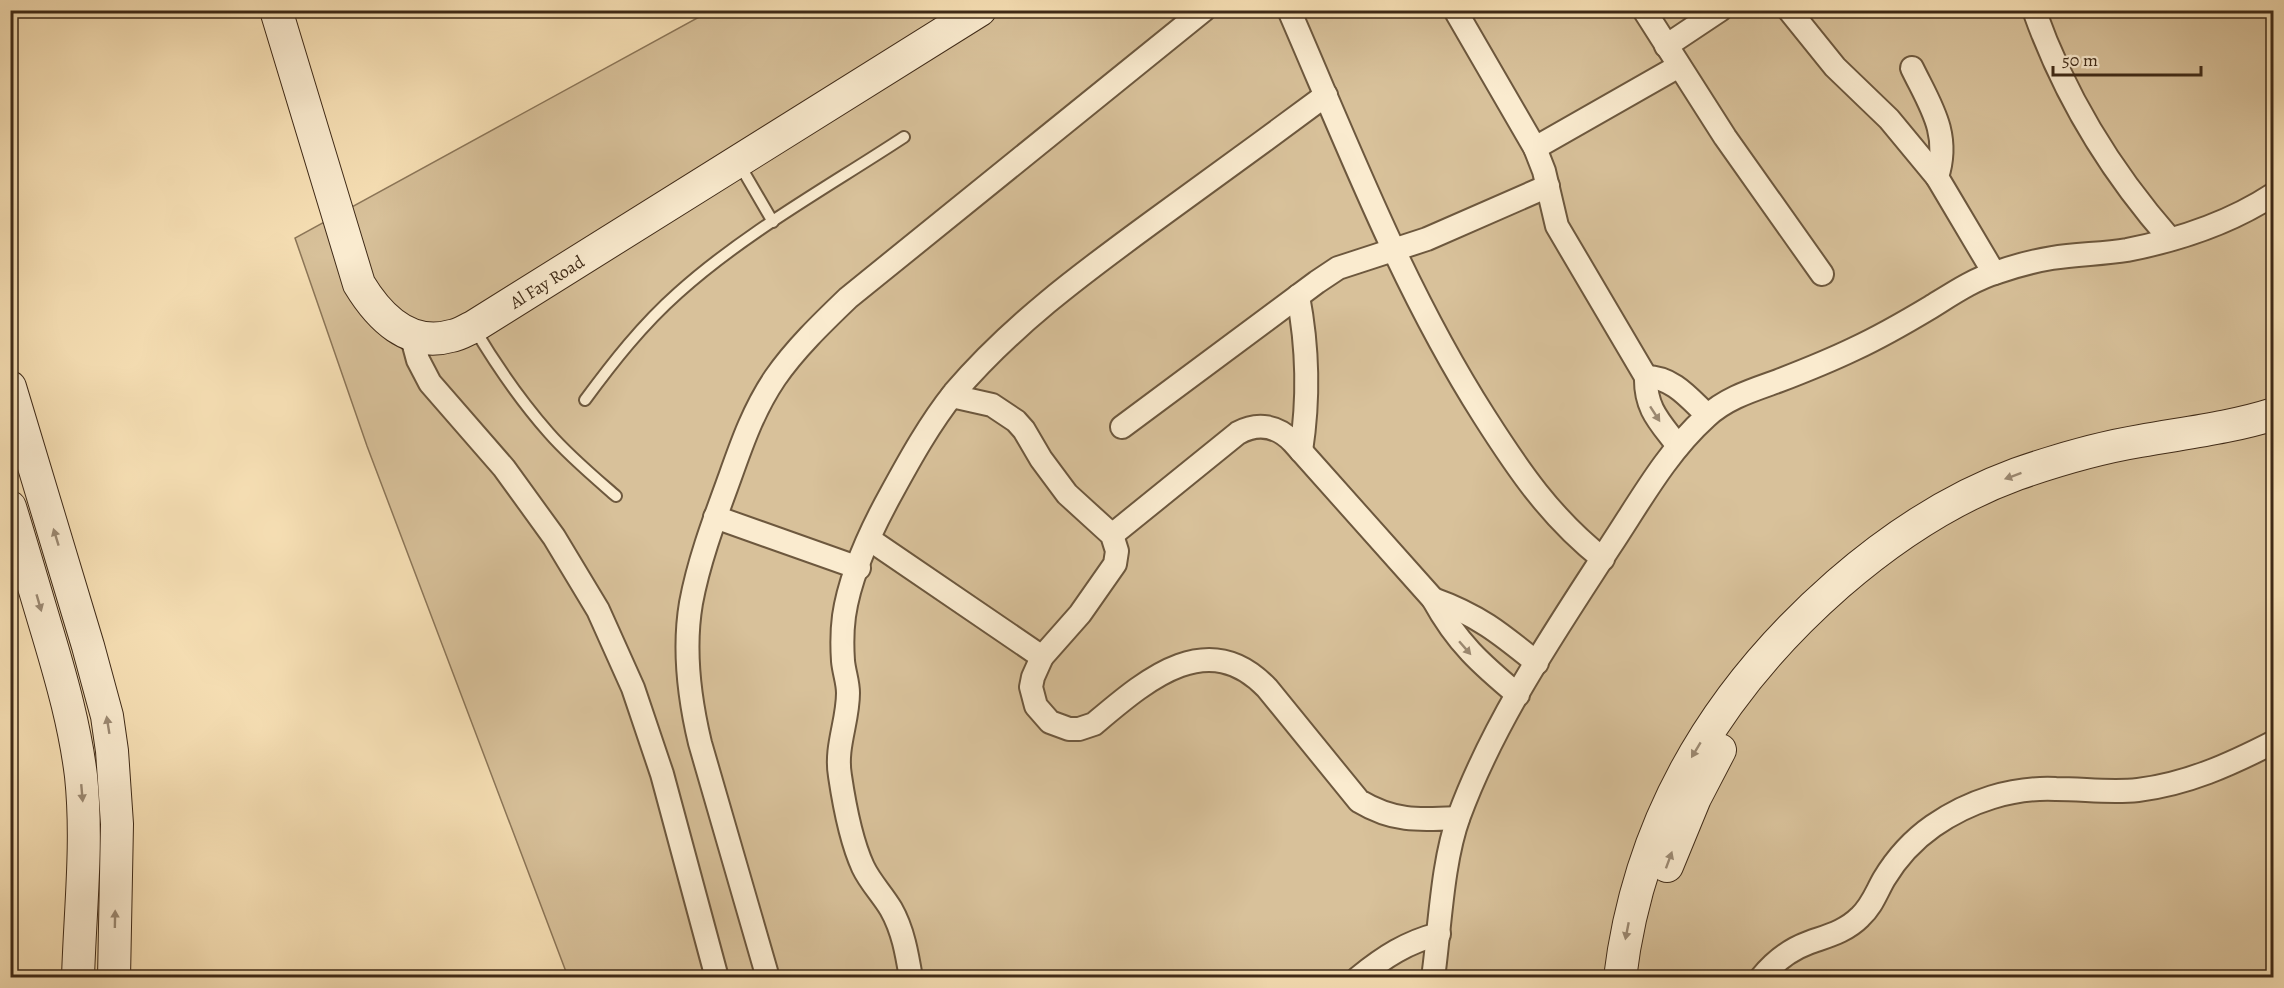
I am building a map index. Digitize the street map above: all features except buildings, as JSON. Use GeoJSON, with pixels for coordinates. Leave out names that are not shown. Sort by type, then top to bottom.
{"type":"FeatureCollection","features":[{"type":"Feature","properties":{"kind":"street","name":"Al Fay Road"},"geometry":{"type":"LineString","coordinates":[[276,10],[359,284],[372,305],[389,323],[411,334],[431,338],[451,337],[473,327],[980,10]]}},
{"type":"Feature","properties":{"kind":"street"},"geometry":{"type":"LineString","coordinates":[[768,978],[700,743],[689,685],[688,638],[692,603],[715,517],[758,405],[775,378],[810,336],[848,298],[1204,10]]}},
{"type":"Feature","properties":{"kind":"street"},"geometry":{"type":"LineString","coordinates":[[1289,10],[1416,298],[1444,350],[1506,451],[1554,514],[1603,559]]}},
{"type":"Feature","properties":{"kind":"street"},"geometry":{"type":"LineString","coordinates":[[1455,10],[1535,148],[1541,160],[1557,226],[1646,377],[1650,407],[1678,446]]}},
{"type":"Feature","properties":{"kind":"street"},"geometry":{"type":"LineString","coordinates":[[1644,10],[1725,137],[1822,274]]}},
{"type":"Feature","properties":{"kind":"street"},"geometry":{"type":"LineString","coordinates":[[1666,46],[1720,10]]}},
{"type":"Feature","properties":{"kind":"street"},"geometry":{"type":"LineString","coordinates":[[1789,10],[1835,67],[1895,126],[1937,177],[1994,273]]}},
{"type":"Feature","properties":{"kind":"street"},"geometry":{"type":"LineString","coordinates":[[2034,10],[2051,54],[2085,121],[2124,183],[2170,239]]}},
{"type":"Feature","properties":{"kind":"street"},"geometry":{"type":"LineString","coordinates":[[1535,148],[1679,66]]}},
{"type":"Feature","properties":{"kind":"street"},"geometry":{"type":"LineString","coordinates":[[1912,68],[1942,135],[1943,149],[1937,177]]}},
{"type":"Feature","properties":{"kind":"street"},"geometry":{"type":"LineString","coordinates":[[911,978],[905,942],[899,924],[865,870],[858,854],[840,776],[839,747],[848,692],[843,663],[843,633],[849,595],[869,539],[902,475],[952,396],[997,346],[1052,297],[1326,95]]}},
{"type":"Feature","properties":{"kind":"street"},"geometry":{"type":"LineString","coordinates":[[1122,428],[1338,268],[1427,238],[1548,186]]}},
{"type":"Feature","properties":{"kind":"street"},"geometry":{"type":"LineString","coordinates":[[1433,978],[1448,862],[1458,818],[1480,768],[1518,695],[1603,559],[1678,446],[1707,415],[1739,395],[1856,349],[1962,288],[1994,273],[2051,258],[2127,250],[2202,230],[2274,194]]}},
{"type":"Feature","properties":{"kind":"street"},"geometry":{"type":"LineString","coordinates":[[1298,296],[1303,321],[1307,373],[1305,425],[1301,451]]}},
{"type":"Feature","properties":{"kind":"street"},"geometry":{"type":"LineString","coordinates":[[411,334],[418,360],[430,383],[504,468],[554,537],[598,610],[633,688],[662,774],[717,978]]}},
{"type":"Feature","properties":{"kind":"street"},"geometry":{"type":"LineString","coordinates":[[1646,377],[1662,378],[1675,385],[1707,415]]}},
{"type":"Feature","properties":{"kind":"street"},"geometry":{"type":"LineString","coordinates":[[10,387],[99,681],[107,716],[113,760],[117,824],[114,978]]}},
{"type":"Feature","properties":{"kind":"street"},"geometry":{"type":"LineString","coordinates":[[952,396],[992,405],[1016,421],[1067,494],[1112,535],[1117,551],[1115,564],[1080,614],[1042,657],[1033,676],[1032,697],[1042,715],[1050,722],[1069,729],[1080,729],[1094,724],[1137,688],[1176,666],[1202,660],[1229,663],[1250,673],[1267,688],[1359,801],[1390,816],[1407,819],[1458,818]]}},
{"type":"Feature","properties":{"kind":"street"},"geometry":{"type":"LineString","coordinates":[[1620,978],[1628,925],[1649,852],[1675,788],[1696,750],[1733,694],[1777,642],[1862,563],[1898,536],[1945,507],[2017,474],[2061,459],[2106,448],[2208,430],[2274,414]]}},
{"type":"Feature","properties":{"kind":"street"},"geometry":{"type":"LineString","coordinates":[[1112,535],[1245,429],[1261,426],[1279,430],[1287,435],[1432,599],[1459,641],[1475,659],[1518,695]]}},
{"type":"Feature","properties":{"kind":"street"},"geometry":{"type":"LineString","coordinates":[[1641,978],[1652,917],[1663,876],[1690,807],[1714,759],[1775,670],[1815,627],[1846,599],[1874,576],[1942,532],[2052,483],[2120,464],[2240,443],[2274,434]]}},
{"type":"Feature","properties":{"kind":"street"},"geometry":{"type":"LineString","coordinates":[[10,507],[66,694],[81,776],[84,860],[78,978]]}},
{"type":"Feature","properties":{"kind":"street"},"geometry":{"type":"LineString","coordinates":[[715,517],[859,568]]}},
{"type":"Feature","properties":{"kind":"street"},"geometry":{"type":"LineString","coordinates":[[869,539],[1042,657]]}},
{"type":"Feature","properties":{"kind":"street"},"geometry":{"type":"LineString","coordinates":[[1432,599],[1491,626],[1537,663]]}},
{"type":"Feature","properties":{"kind":"street"},"geometry":{"type":"LineString","coordinates":[[1761,978],[1769,968],[1794,950],[1836,934],[1860,917],[1873,901],[1882,881],[1898,858],[1940,821],[1970,805],[2012,792],[2035,789],[2109,792],[2162,786],[2213,772],[2274,742]]}},
{"type":"Feature","properties":{"kind":"street"},"geometry":{"type":"LineString","coordinates":[[1358,978],[1394,951],[1423,938],[1439,934]]}},
{"type":"Feature","properties":{"kind":"lane"},"geometry":{"type":"LineString","coordinates":[[585,400],[628,344],[677,294],[707,269],[773,222],[904,137]]}},
{"type":"Feature","properties":{"kind":"lane"},"geometry":{"type":"LineString","coordinates":[[738,162],[773,222]]}},
{"type":"Feature","properties":{"kind":"lane"},"geometry":{"type":"LineString","coordinates":[[473,327],[496,365],[543,425],[580,465],[616,496]]}},
{"type":"Feature","properties":{"kind":"path"},"geometry":{"type":"LineString","coordinates":[[10,871],[12,978]]}},
{"type":"Feature","properties":{"kind":"shaded area"},"geometry":{"type":"Polygon","coordinates":[[[710,11],[2273,11],[2273,977],[568,977],[367,446],[295,238],[710,11]]]}}]}
